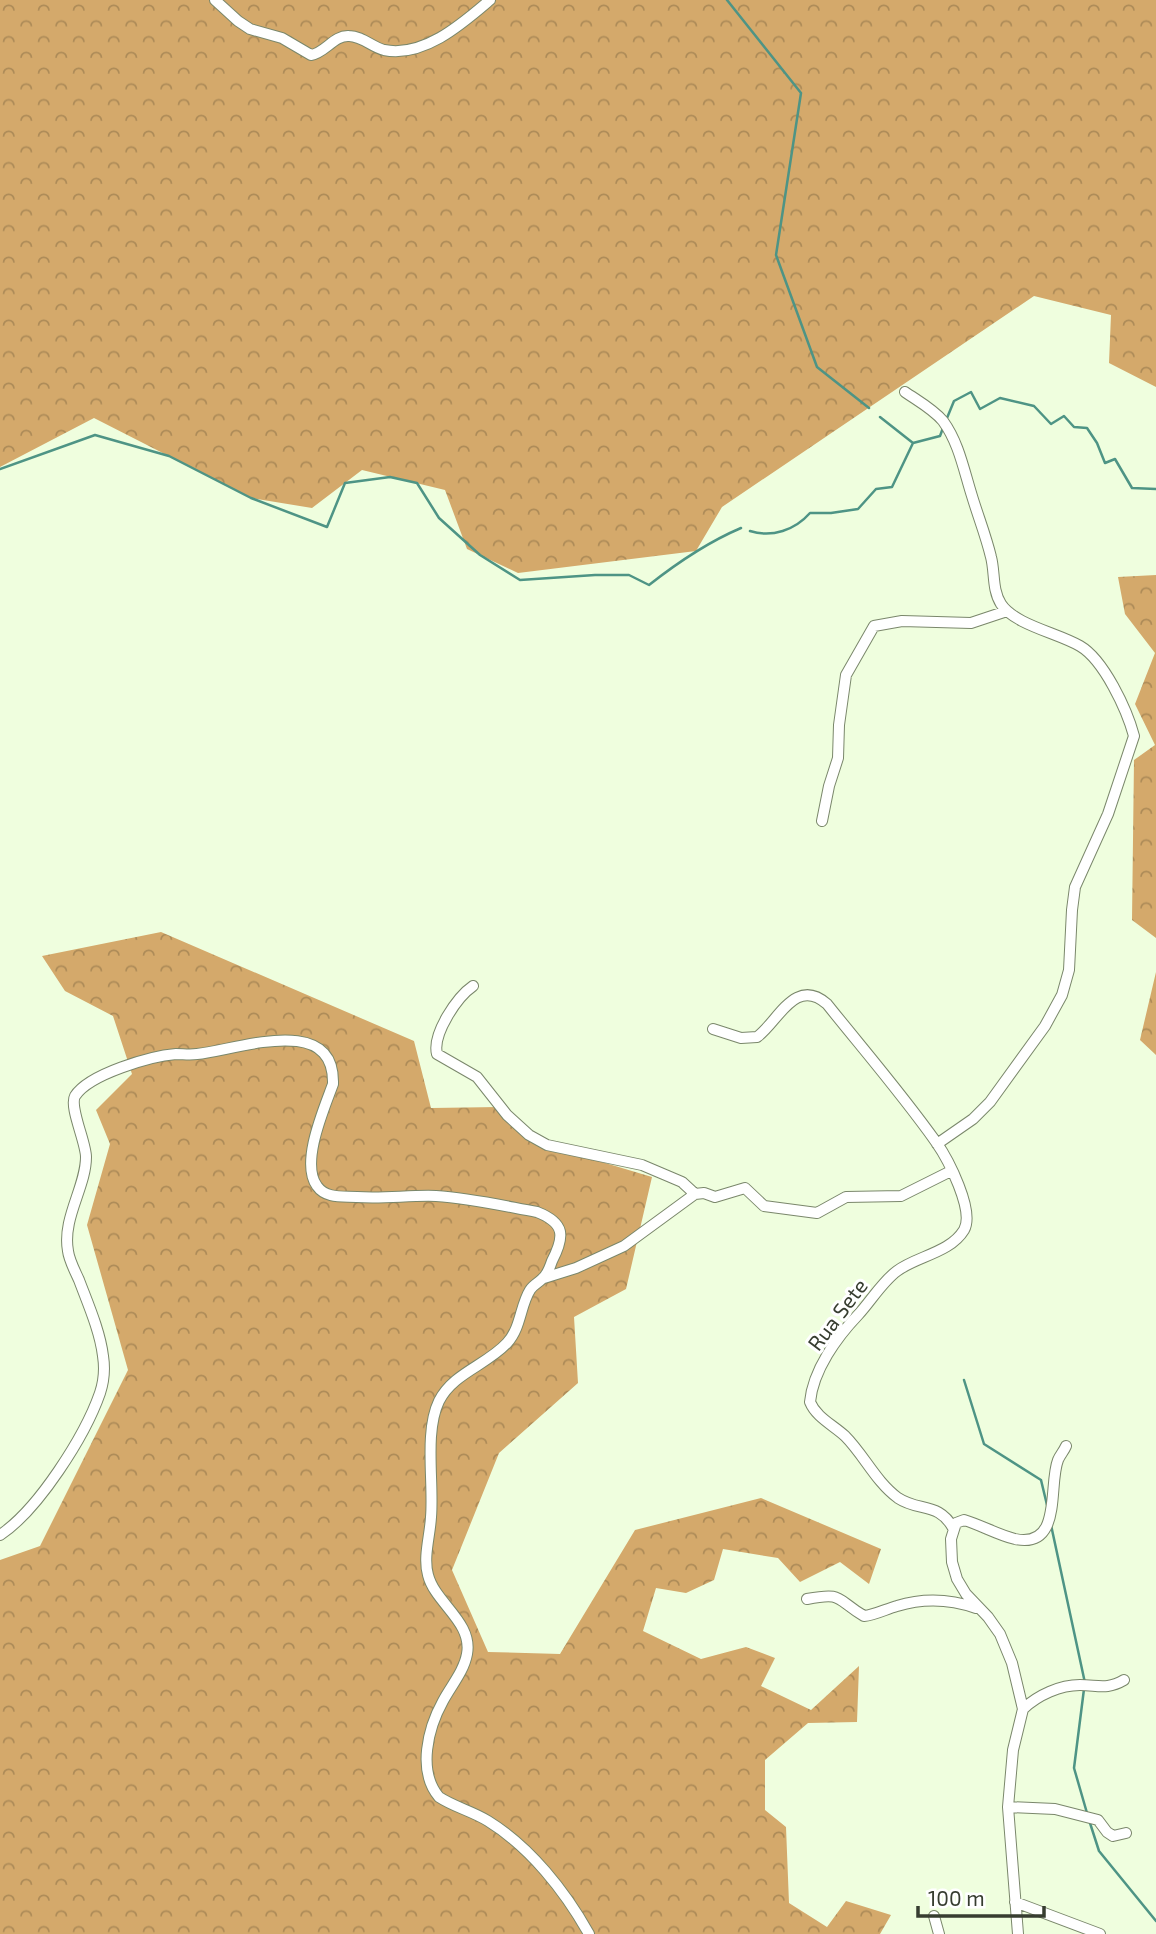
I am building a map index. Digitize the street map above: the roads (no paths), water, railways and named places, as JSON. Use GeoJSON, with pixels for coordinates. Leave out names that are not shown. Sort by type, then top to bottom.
{"type":"FeatureCollection","features":[{"type":"Feature","properties":{"kind":"street"},"geometry":{"type":"LineString","coordinates":[[215,0],[250,29],[282,38],[314,55],[338,39],[348,36],[354,36],[384,50],[401,51],[419,47],[444,35],[491,0]]}},
{"type":"Feature","properties":{"kind":"street"},"geometry":{"type":"LineString","coordinates":[[905,392],[934,411],[951,436],[964,467],[992,559],[996,592],[1001,604],[1007,611],[1037,628],[1073,642],[1094,657],[1128,718],[1134,740],[1108,814],[1075,887],[1069,970],[1062,995],[1045,1026],[990,1102],[973,1119],[937,1144]]}},
{"type":"Feature","properties":{"kind":"street"},"geometry":{"type":"LineString","coordinates":[[822,821],[838,758],[839,725],[846,675],[874,626],[902,621],[971,624],[1007,611]]}},
{"type":"Feature","properties":{"kind":"street"},"geometry":{"type":"LineString","coordinates":[[473,986],[460,997],[444,1025],[437,1040],[437,1054],[477,1077],[507,1115],[529,1135],[548,1145],[642,1165],[682,1182],[695,1194]]}},
{"type":"Feature","properties":{"kind":"street","name":"Rua Sete"},"geometry":{"type":"LineString","coordinates":[[713,1029],[741,1038],[757,1037],[792,1000],[801,996],[820,997],[937,1144],[951,1171],[967,1209],[966,1225],[962,1232],[953,1242],[905,1266],[889,1278],[832,1347],[812,1388],[810,1402],[818,1414],[845,1436],[890,1492],[904,1502],[944,1514],[953,1528]]}},
{"type":"Feature","properties":{"kind":"street"},"geometry":{"type":"LineString","coordinates":[[0,1535],[28,1511],[57,1472],[86,1424],[101,1392],[103,1353],[68,1251],[67,1231],[86,1156],[73,1105],[74,1098],[81,1089],[120,1067],[175,1054],[195,1055],[281,1040],[298,1041],[321,1050],[332,1068],[333,1084],[311,1158],[312,1174],[317,1186],[330,1195],[367,1198],[440,1196],[537,1212],[550,1217],[557,1224],[562,1241],[544,1278]]}},
{"type":"Feature","properties":{"kind":"street"},"geometry":{"type":"LineString","coordinates":[[589,1934],[575,1909],[536,1861],[487,1820],[439,1797],[428,1773],[427,1755],[433,1724],[467,1654],[467,1643],[460,1625],[431,1586],[427,1573],[432,1436],[435,1412],[442,1396],[452,1384],[512,1338],[531,1288],[544,1278],[576,1268],[624,1246],[695,1194],[704,1193],[715,1197],[745,1188],[764,1206],[817,1213],[846,1197],[901,1196],[951,1171]]}},
{"type":"Feature","properties":{"kind":"street"},"geometry":{"type":"LineString","coordinates":[[1018,1934],[1008,1807],[1013,1750],[1023,1709],[1005,1645],[988,1617],[965,1594],[957,1579],[952,1562],[951,1539],[956,1523],[964,1520],[1013,1538],[1029,1539],[1037,1536],[1050,1519],[1056,1469],[1066,1446]]}},
{"type":"Feature","properties":{"kind":"street"},"geometry":{"type":"LineString","coordinates":[[807,1599],[836,1596],[864,1616],[924,1600],[954,1602],[979,1609]]}},
{"type":"Feature","properties":{"kind":"street"},"geometry":{"type":"LineString","coordinates":[[1023,1709],[1035,1699],[1058,1690],[1080,1685],[1104,1688],[1124,1680]]}},
{"type":"Feature","properties":{"kind":"street"},"geometry":{"type":"LineString","coordinates":[[1008,1807],[1055,1809],[1094,1818],[1113,1836],[1126,1833]]}},
{"type":"Feature","properties":{"kind":"street"},"geometry":{"type":"LineString","coordinates":[[1015,1902],[1100,1934]]}},
{"type":"Feature","properties":{"kind":"street"},"geometry":{"type":"LineString","coordinates":[[934,1916],[939,1934]]}},
{"type":"Feature","properties":{"kind":"waterway"},"geometry":{"type":"LineString","coordinates":[[727,0],[801,93],[776,255],[817,367],[869,408]]}},
{"type":"Feature","properties":{"kind":"waterway"},"geometry":{"type":"LineString","coordinates":[[947,418],[954,401],[971,392],[980,409],[1000,398],[1034,406],[1051,424],[1064,416],[1074,427],[1087,428],[1105,463],[1115,459],[1132,488],[1156,489]]}},
{"type":"Feature","properties":{"kind":"waterway"},"geometry":{"type":"LineString","coordinates":[[880,417],[913,443]]}},
{"type":"Feature","properties":{"kind":"waterway"},"geometry":{"type":"LineString","coordinates":[[750,531],[775,533],[790,528],[810,513],[858,509],[876,489],[892,487],[913,443],[940,436],[943,428]]}},
{"type":"Feature","properties":{"kind":"waterway"},"geometry":{"type":"LineString","coordinates":[[0,469],[95,435],[169,456],[251,498],[327,527],[345,483],[390,477],[417,483],[439,518],[480,555],[520,580],[629,575],[649,585],[693,554],[741,528]]}},
{"type":"Feature","properties":{"kind":"waterway"},"geometry":{"type":"LineString","coordinates":[[964,1380],[984,1444],[1041,1480],[1047,1505]]}},
{"type":"Feature","properties":{"kind":"waterway"},"geometry":{"type":"LineString","coordinates":[[1051,1525],[1085,1683]]}},
{"type":"Feature","properties":{"kind":"waterway"},"geometry":{"type":"LineString","coordinates":[[1084,1689],[1074,1768],[1087,1813]]}},
{"type":"Feature","properties":{"kind":"waterway"},"geometry":{"type":"LineString","coordinates":[[1090,1823],[1099,1851],[1156,1921]]}}]}
